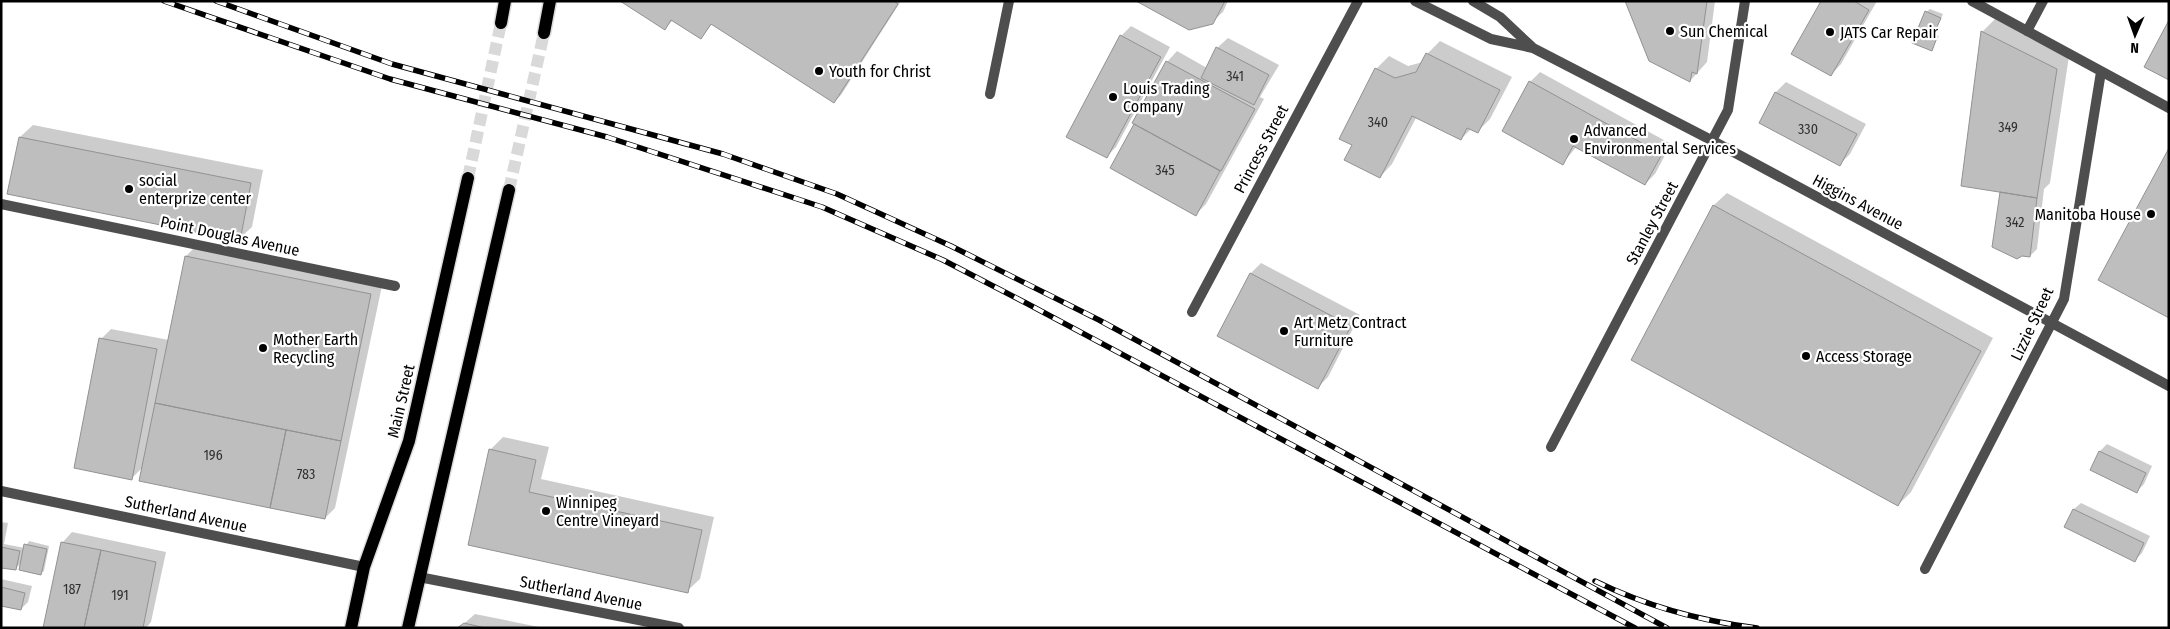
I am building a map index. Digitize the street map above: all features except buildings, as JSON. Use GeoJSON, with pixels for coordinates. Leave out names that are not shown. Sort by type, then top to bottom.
{"type":"FeatureCollection","features":[{"type":"Feature","properties":{"kind":"main road"},"geometry":{"type":"LineString","coordinates":[[501,22],[505,1]]}},
{"type":"Feature","properties":{"kind":"main road"},"geometry":{"type":"LineString","coordinates":[[544,33],[550,1]]}},
{"type":"Feature","properties":{"kind":"main road","name":"Main Street"},"geometry":{"type":"LineString","coordinates":[[351,628],[364,567],[409,442],[468,178]]}},
{"type":"Feature","properties":{"kind":"main road"},"geometry":{"type":"LineString","coordinates":[[408,628],[418,577],[509,190]]}},
{"type":"Feature","properties":{"kind":"street"},"geometry":{"type":"LineString","coordinates":[[990,94],[1009,1]]}},
{"type":"Feature","properties":{"kind":"street","name":"Princess Street"},"geometry":{"type":"LineString","coordinates":[[1192,312],[1358,1]]}},
{"type":"Feature","properties":{"kind":"street","name":"Higgins Avenue"},"geometry":{"type":"LineString","coordinates":[[1415,1],[1491,39],[1533,48],[2169,386]]}},
{"type":"Feature","properties":{"kind":"street","name":"Higgins Avenue"},"geometry":{"type":"LineString","coordinates":[[1473,1],[1500,17],[1533,48]]}},
{"type":"Feature","properties":{"kind":"street","name":"Stanley Street"},"geometry":{"type":"LineString","coordinates":[[1550,447],[1713,142],[1728,110],[1745,1]]}},
{"type":"Feature","properties":{"kind":"street"},"geometry":{"type":"LineString","coordinates":[[1972,1],[2169,108]]}},
{"type":"Feature","properties":{"kind":"street"},"geometry":{"type":"LineString","coordinates":[[2027,31],[2043,1]]}},
{"type":"Feature","properties":{"kind":"street","name":"Lizzie Street"},"geometry":{"type":"LineString","coordinates":[[1926,568],[2064,299],[2101,72]]}},
{"type":"Feature","properties":{"kind":"street","name":"Point Douglas Avenue"},"geometry":{"type":"LineString","coordinates":[[1,204],[395,286]]}},
{"type":"Feature","properties":{"kind":"street","name":"Sutherland Avenue"},"geometry":{"type":"LineString","coordinates":[[1,491],[364,567]]}},
{"type":"Feature","properties":{"kind":"street","name":"Sutherland Avenue"},"geometry":{"type":"LineString","coordinates":[[418,577],[679,628]]}},
{"type":"Feature","properties":{"kind":"tunnel"},"geometry":{"type":"LineString","coordinates":[[468,178],[501,23]]}},
{"type":"Feature","properties":{"kind":"tunnel"},"geometry":{"type":"LineString","coordinates":[[509,190],[544,33]]}},
{"type":"Feature","properties":{"kind":"railway"},"geometry":{"type":"LineString","coordinates":[[164,1],[390,79],[607,137],[822,207],[943,260],[1635,628]]}},
{"type":"Feature","properties":{"kind":"railway"},"geometry":{"type":"LineString","coordinates":[[216,1],[392,64],[723,154],[837,194],[951,246],[1099,320],[1667,628]]}},
{"type":"Feature","properties":{"kind":"railway"},"geometry":{"type":"LineString","coordinates":[[1595,581],[1634,598],[1674,611],[1695,617],[1757,628]]}},
{"type":"Feature","properties":{"kind":"place","name":"Sun Chemical"},"geometry":{"type":"Point","coordinates":[1670,31]}},
{"type":"Feature","properties":{"kind":"place","name":"JATS Car Repair"},"geometry":{"type":"Point","coordinates":[1830,32]}},
{"type":"Feature","properties":{"kind":"place","name":"Youth for Christ"},"geometry":{"type":"Point","coordinates":[819,71]}},
{"type":"Feature","properties":{"kind":"place","name":"Louis Trading Company"},"geometry":{"type":"Point","coordinates":[1113,97]}},
{"type":"Feature","properties":{"kind":"place","name":"Advanced Environmental Services"},"geometry":{"type":"Point","coordinates":[1574,139]}},
{"type":"Feature","properties":{"kind":"place","name":"social enterprize center"},"geometry":{"type":"Point","coordinates":[129,189]}},
{"type":"Feature","properties":{"kind":"place","name":"Manitoba House"},"geometry":{"type":"Point","coordinates":[2151,214]}},
{"type":"Feature","properties":{"kind":"place","name":"Art Metz Contract Furniture"},"geometry":{"type":"Point","coordinates":[1284,331]}},
{"type":"Feature","properties":{"kind":"place","name":"Mother Earth Recycling"},"geometry":{"type":"Point","coordinates":[263,348]}},
{"type":"Feature","properties":{"kind":"place","name":"Access Storage"},"geometry":{"type":"Point","coordinates":[1806,356]}},
{"type":"Feature","properties":{"kind":"place","name":"Winnipeg Centre Vineyard"},"geometry":{"type":"Point","coordinates":[546,511]}}]}
